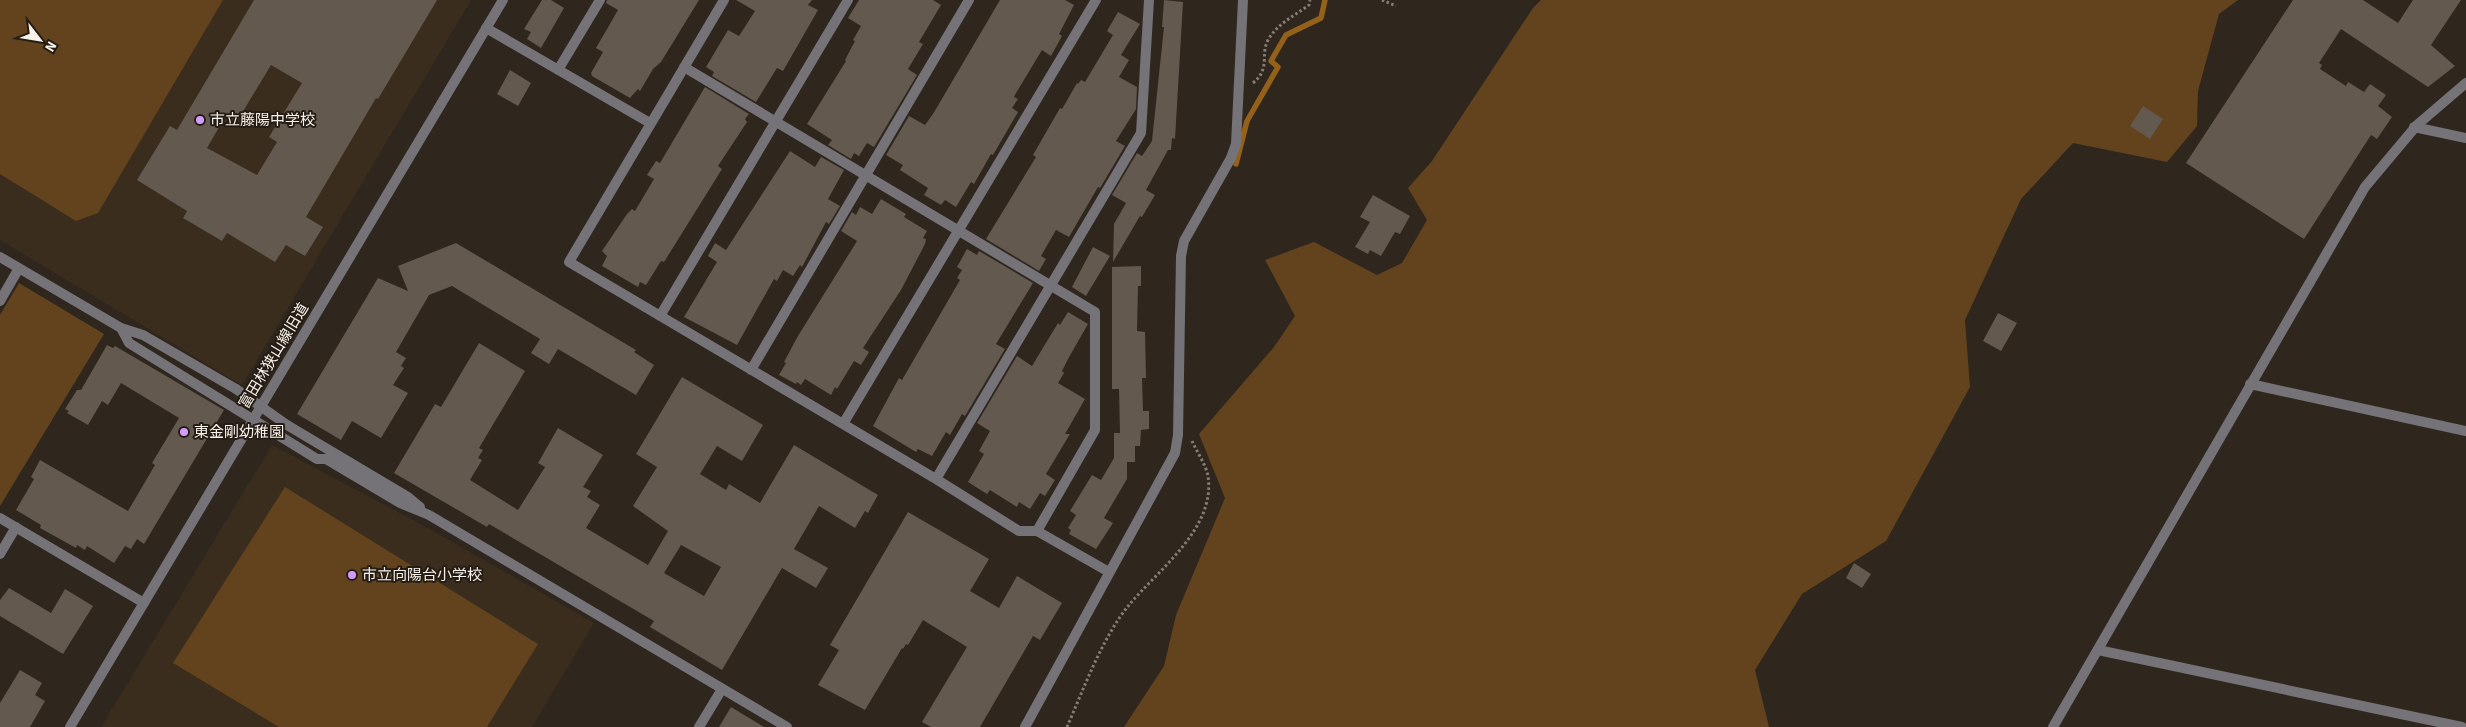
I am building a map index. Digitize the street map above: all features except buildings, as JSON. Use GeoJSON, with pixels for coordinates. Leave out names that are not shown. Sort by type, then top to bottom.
{"type":"FeatureCollection","features":[{"type":"Feature","properties":{"kind":"street","name":"富田林狭山線旧道"},"geometry":{"type":"LineString","coordinates":[[70,727],[503,0]]}},
{"type":"Feature","properties":{"kind":"street"},"geometry":{"type":"LineString","coordinates":[[558,70],[600,0]]}},
{"type":"Feature","properties":{"kind":"street"},"geometry":{"type":"LineString","coordinates":[[724,0],[569,262],[936,479],[1019,531],[1036,531],[1109,572]]}},
{"type":"Feature","properties":{"kind":"street"},"geometry":{"type":"LineString","coordinates":[[660,316],[848,0]]}},
{"type":"Feature","properties":{"kind":"street"},"geometry":{"type":"LineString","coordinates":[[752,370],[969,0]]}},
{"type":"Feature","properties":{"kind":"street"},"geometry":{"type":"LineString","coordinates":[[843,424],[1096,0]]}},
{"type":"Feature","properties":{"kind":"street"},"geometry":{"type":"LineString","coordinates":[[936,479],[1141,133],[1149,0]]}},
{"type":"Feature","properties":{"kind":"street"},"geometry":{"type":"LineString","coordinates":[[1025,727],[1175,453],[1178,426],[1181,256],[1184,241],[1231,158],[1236,144],[1243,0]]}},
{"type":"Feature","properties":{"kind":"street"},"geometry":{"type":"LineString","coordinates":[[486,28],[650,123]]}},
{"type":"Feature","properties":{"kind":"street"},"geometry":{"type":"LineString","coordinates":[[684,67],[1095,312],[1095,430],[1036,531]]}},
{"type":"Feature","properties":{"kind":"street"},"geometry":{"type":"LineString","coordinates":[[2053,727],[2365,187],[2414,127],[2466,83]]}},
{"type":"Feature","properties":{"kind":"street"},"geometry":{"type":"LineString","coordinates":[[2414,127],[2466,138]]}},
{"type":"Feature","properties":{"kind":"street"},"geometry":{"type":"LineString","coordinates":[[0,257],[121,328],[143,336],[236,390],[287,425],[408,497],[429,514],[787,727]]}},
{"type":"Feature","properties":{"kind":"street"},"geometry":{"type":"LineString","coordinates":[[0,301],[19,268]]}},
{"type":"Feature","properties":{"kind":"street"},"geometry":{"type":"LineString","coordinates":[[121,328],[129,343],[318,459],[326,459],[400,502],[429,514]]}},
{"type":"Feature","properties":{"kind":"street"},"geometry":{"type":"LineString","coordinates":[[2250,384],[2466,431]]}},
{"type":"Feature","properties":{"kind":"street"},"geometry":{"type":"LineString","coordinates":[[0,518],[144,604]]}},
{"type":"Feature","properties":{"kind":"street"},"geometry":{"type":"LineString","coordinates":[[0,554],[16,527]]}},
{"type":"Feature","properties":{"kind":"street"},"geometry":{"type":"LineString","coordinates":[[2098,650],[2462,727]]}},
{"type":"Feature","properties":{"kind":"street"},"geometry":{"type":"LineString","coordinates":[[699,727],[722,689]]}},
{"type":"Feature","properties":{"kind":"path"},"geometry":{"type":"LineString","coordinates":[[1238,88],[1249,86],[1258,78],[1266,62],[1267,42],[1280,25],[1309,5],[1310,0]]}},
{"type":"Feature","properties":{"kind":"path"},"geometry":{"type":"LineString","coordinates":[[1382,0],[1396,6]]}},
{"type":"Feature","properties":{"kind":"path"},"geometry":{"type":"LineString","coordinates":[[1067,727],[1093,668],[1129,605],[1152,583],[1202,516],[1209,497],[1208,474],[1190,436],[1178,426]]}},
{"type":"Feature","properties":{"kind":"shaded area","name":"市立藤陽中学校"},"geometry":{"type":"Polygon","coordinates":[[[0,0],[471,0],[242,385],[0,240],[0,0]]]}},
{"type":"Feature","properties":{"kind":"shaded area"},"geometry":{"type":"Polygon","coordinates":[[[0,0],[223,0],[98,213],[76,221],[0,174],[0,0]]]}},
{"type":"Feature","properties":{"kind":"shaded area"},"geometry":{"type":"Polygon","coordinates":[[[1541,0],[2238,0],[2219,14],[2198,91],[2197,126],[2167,162],[2073,143],[2021,199],[1965,320],[1970,387],[1886,541],[1802,594],[1755,670],[1769,727],[1124,727],[1164,666],[1176,615],[1225,498],[1199,434],[1274,347],[1295,316],[1265,260],[1314,242],[1377,275],[1402,263],[1427,220],[1408,188],[1432,161],[1533,8],[1541,0]]]}},
{"type":"Feature","properties":{"kind":"shaded area"},"geometry":{"type":"Polygon","coordinates":[[[19,283],[104,334],[0,506],[0,315],[19,283]]]}},
{"type":"Feature","properties":{"kind":"shaded area","name":"市立向陽台小学校"},"geometry":{"type":"Polygon","coordinates":[[[272,445],[426,527],[594,623],[532,727],[101,727],[272,445]]]}},
{"type":"Feature","properties":{"kind":"shaded area","name":"市立向陽台小学校"},"geometry":{"type":"Polygon","coordinates":[[[285,487],[538,644],[487,727],[279,727],[173,663],[285,487]]]}},
{"type":"Feature","properties":{"kind":"waterway"},"geometry":{"type":"LineString","coordinates":[[1236,164],[1247,121],[1278,67],[1271,61],[1286,35],[1321,18],[1325,0]]}},
{"type":"Feature","properties":{"kind":"place","name":"市立藤陽中学校"},"geometry":{"type":"Point","coordinates":[200,120]}},
{"type":"Feature","properties":{"kind":"place","name":"東金剛幼稚園"},"geometry":{"type":"Point","coordinates":[184,432]}},
{"type":"Feature","properties":{"kind":"place","name":"市立向陽台小学校"},"geometry":{"type":"Point","coordinates":[352,575]}}]}
